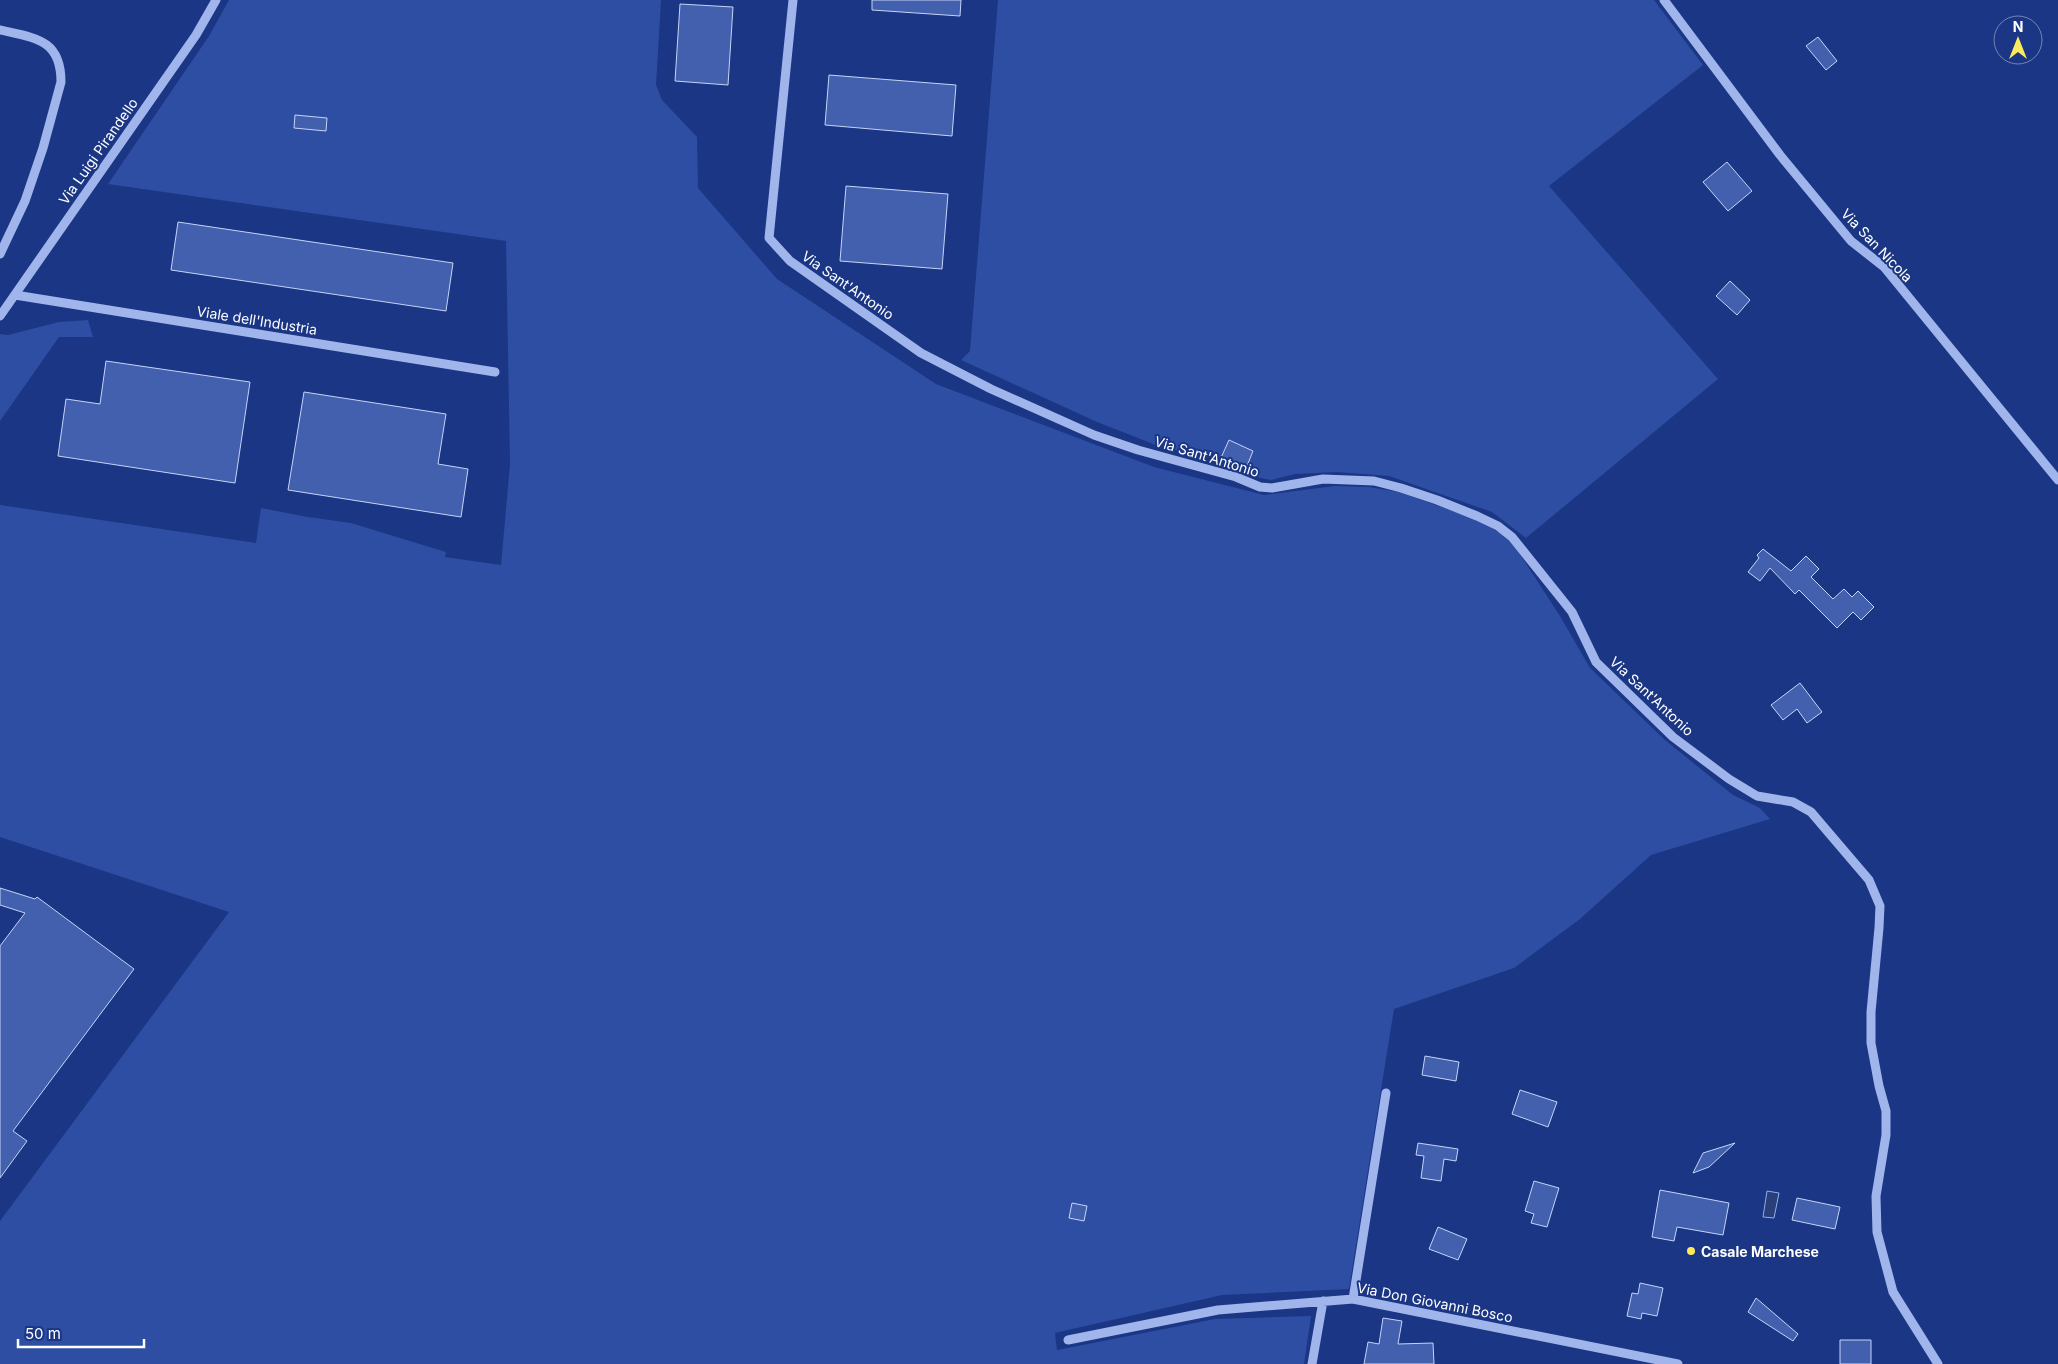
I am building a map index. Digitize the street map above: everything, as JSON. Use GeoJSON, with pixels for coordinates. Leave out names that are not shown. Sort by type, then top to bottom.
{"type":"FeatureCollection","features":[{"type":"Feature","properties":{"kind":"street","name":"Via Luigi Pirandello"},"geometry":{"type":"LineString","coordinates":[[0,316],[196,34],[216,0]]}},
{"type":"Feature","properties":{"kind":"street"},"geometry":{"type":"LineString","coordinates":[[788,0],[790,19]]}},
{"type":"Feature","properties":{"kind":"street"},"geometry":{"type":"LineString","coordinates":[[790,19],[793,0]]}},
{"type":"Feature","properties":{"kind":"street","name":"Via San Nicola"},"geometry":{"type":"LineString","coordinates":[[1664,0],[1786,162],[1851,241],[1884,267],[2058,480]]}},
{"type":"Feature","properties":{"kind":"street","name":"Via Sant'Antonio"},"geometry":{"type":"LineString","coordinates":[[790,19],[769,238],[790,261],[921,353],[991,389],[1094,435],[1138,450],[1236,477],[1260,487],[1272,488],[1322,479],[1374,481],[1436,500],[1498,526],[1512,537],[1572,612],[1596,662],[1673,737],[1729,779],[1757,796],[1793,802],[1811,812],[1869,880],[1880,906],[1871,1012],[1871,1043],[1886,1111],[1886,1135],[1876,1196],[1877,1232],[1893,1292],[1938,1364]]}},
{"type":"Feature","properties":{"kind":"street"},"geometry":{"type":"LineString","coordinates":[[0,30],[35,38],[51,47],[60,63],[61,82],[43,148],[25,202],[0,254]]}},
{"type":"Feature","properties":{"kind":"street","name":"Viale dell'Industria"},"geometry":{"type":"LineString","coordinates":[[14,295],[495,372]]}},
{"type":"Feature","properties":{"kind":"street"},"geometry":{"type":"LineString","coordinates":[[1353,1299],[1386,1093]]}},
{"type":"Feature","properties":{"kind":"street","name":"Via Don Giovanni Bosco"},"geometry":{"type":"LineString","coordinates":[[1068,1340],[1218,1310],[1353,1299],[1678,1364]]}},
{"type":"Feature","properties":{"kind":"street"},"geometry":{"type":"LineString","coordinates":[[1312,1364],[1323,1301]]}},
{"type":"Feature","properties":{"kind":"shaded area"},"geometry":{"type":"Polygon","coordinates":[[[229,0],[661,0],[656,85],[662,100],[697,137],[698,188],[777,279],[936,384],[1154,467],[1264,495],[1335,486],[1369,487],[1399,492],[1478,520],[1512,542],[1560,616],[1590,668],[1665,740],[1733,795],[1760,808],[1770,819],[1651,855],[1580,919],[1514,968],[1394,1009],[1349,1289],[1222,1295],[1055,1333],[1057,1350],[1215,1319],[1311,1316],[1304,1364],[0,1364],[0,1221],[229,912],[0,837],[0,505],[256,543],[261,508],[351,523],[446,552],[445,557],[501,565],[510,464],[506,241],[108,184],[209,36],[229,0]]]}},
{"type":"Feature","properties":{"kind":"shaded area"},"geometry":{"type":"Polygon","coordinates":[[[998,0],[1654,0],[1703,65],[1549,186],[1718,379],[1526,538],[1492,512],[1389,476],[1337,472],[1295,474],[1271,480],[1260,478],[1245,471],[1253,451],[1229,440],[1220,460],[1161,447],[1097,422],[961,360],[970,351],[998,0]]]}},
{"type":"Feature","properties":{"kind":"shaded area"},"geometry":{"type":"Polygon","coordinates":[[[88,320],[93,337],[59,337],[0,421],[0,334],[8,335],[59,322],[88,320]]]}},
{"type":"Feature","properties":{"kind":"shaded area"},"geometry":{"type":"Polygon","coordinates":[[[1767,1191],[1779,1193],[1774,1218],[1763,1217],[1767,1191]]]}},
{"type":"Feature","properties":{"kind":"building"},"geometry":{"type":"Polygon","coordinates":[[[872,0],[961,0],[960,16],[872,10],[872,0]]]}},
{"type":"Feature","properties":{"kind":"building"},"geometry":{"type":"Polygon","coordinates":[[[680,4],[733,7],[728,85],[675,81],[680,4]]]}},
{"type":"Feature","properties":{"kind":"building"},"geometry":{"type":"Polygon","coordinates":[[[1818,37],[1837,61],[1826,70],[1806,46],[1818,37]]]}},
{"type":"Feature","properties":{"kind":"building"},"geometry":{"type":"Polygon","coordinates":[[[829,75],[956,85],[952,136],[825,125],[829,75]]]}},
{"type":"Feature","properties":{"kind":"building"},"geometry":{"type":"Polygon","coordinates":[[[295,115],[327,118],[326,131],[294,128],[295,115]]]}},
{"type":"Feature","properties":{"kind":"building"},"geometry":{"type":"Polygon","coordinates":[[[1727,162],[1752,191],[1728,211],[1703,182],[1727,162]]]}},
{"type":"Feature","properties":{"kind":"building"},"geometry":{"type":"Polygon","coordinates":[[[846,186],[948,194],[942,269],[840,261],[846,186]]]}},
{"type":"Feature","properties":{"kind":"building"},"geometry":{"type":"Polygon","coordinates":[[[178,222],[453,263],[446,311],[171,270],[178,222]]]}},
{"type":"Feature","properties":{"kind":"building"},"geometry":{"type":"Polygon","coordinates":[[[1730,281],[1750,300],[1737,315],[1716,296],[1730,281]]]}},
{"type":"Feature","properties":{"kind":"building"},"geometry":{"type":"Polygon","coordinates":[[[106,361],[250,382],[235,483],[58,456],[66,399],[100,404],[106,361]]]}},
{"type":"Feature","properties":{"kind":"building"},"geometry":{"type":"Polygon","coordinates":[[[304,392],[446,414],[438,464],[468,469],[461,517],[288,490],[304,392]]]}},
{"type":"Feature","properties":{"kind":"building"},"geometry":{"type":"Polygon","coordinates":[[[1229,440],[1253,451],[1245,471],[1220,460],[1229,440]]]}},
{"type":"Feature","properties":{"kind":"building"},"geometry":{"type":"Polygon","coordinates":[[[1763,549],[1791,571],[1806,556],[1819,569],[1811,577],[1833,599],[1844,589],[1852,597],[1858,591],[1874,607],[1861,620],[1853,612],[1837,628],[1799,590],[1795,594],[1770,568],[1760,581],[1748,572],[1759,558],[1757,555],[1763,549]]]}},
{"type":"Feature","properties":{"kind":"building"},"geometry":{"type":"Polygon","coordinates":[[[1800,683],[1822,712],[1807,723],[1797,709],[1783,720],[1771,705],[1800,683]]]}},
{"type":"Feature","properties":{"kind":"building"},"geometry":{"type":"Polygon","coordinates":[[[0,888],[35,899],[37,897],[134,969],[13,1131],[27,1141],[0,1178],[0,946],[25,913],[0,905],[0,888]]]}},
{"type":"Feature","properties":{"kind":"building"},"geometry":{"type":"Polygon","coordinates":[[[1425,1056],[1459,1062],[1456,1081],[1422,1075],[1425,1056]]]}},
{"type":"Feature","properties":{"kind":"building"},"geometry":{"type":"Polygon","coordinates":[[[1520,1090],[1557,1102],[1548,1127],[1512,1114],[1520,1090]]]}},
{"type":"Feature","properties":{"kind":"building"},"geometry":{"type":"Polygon","coordinates":[[[1418,1143],[1458,1149],[1456,1161],[1444,1159],[1441,1181],[1421,1178],[1424,1156],[1416,1155],[1418,1143]]]}},
{"type":"Feature","properties":{"kind":"building"},"geometry":{"type":"Polygon","coordinates":[[[1735,1143],[1709,1167],[1693,1173],[1703,1153],[1735,1143]]]}},
{"type":"Feature","properties":{"kind":"building"},"geometry":{"type":"Polygon","coordinates":[[[1534,1181],[1559,1188],[1547,1227],[1531,1223],[1534,1214],[1525,1211],[1534,1181]]]}},
{"type":"Feature","properties":{"kind":"building"},"geometry":{"type":"Polygon","coordinates":[[[1660,1190],[1729,1203],[1723,1235],[1677,1227],[1674,1241],[1652,1237],[1660,1190]]]}},
{"type":"Feature","properties":{"kind":"building"},"geometry":{"type":"Polygon","coordinates":[[[1797,1198],[1840,1207],[1835,1229],[1792,1220],[1797,1198]]]}},
{"type":"Feature","properties":{"kind":"building"},"geometry":{"type":"Polygon","coordinates":[[[1072,1203],[1087,1206],[1084,1221],[1069,1218],[1072,1203]]]}},
{"type":"Feature","properties":{"kind":"building"},"geometry":{"type":"Polygon","coordinates":[[[1438,1227],[1467,1239],[1458,1260],[1429,1249],[1438,1227]]]}},
{"type":"Feature","properties":{"kind":"building"},"geometry":{"type":"Polygon","coordinates":[[[1640,1283],[1663,1288],[1657,1316],[1642,1313],[1641,1319],[1627,1316],[1632,1293],[1638,1294],[1640,1283]]]}},
{"type":"Feature","properties":{"kind":"building"},"geometry":{"type":"Polygon","coordinates":[[[1756,1298],[1798,1334],[1793,1341],[1748,1312],[1756,1298]]]}},
{"type":"Feature","properties":{"kind":"building"},"geometry":{"type":"Polygon","coordinates":[[[1383,1318],[1402,1321],[1398,1344],[1433,1343],[1434,1364],[1364,1364],[1368,1342],[1379,1344],[1383,1318]]]}},
{"type":"Feature","properties":{"kind":"building"},"geometry":{"type":"Polygon","coordinates":[[[1840,1340],[1871,1340],[1871,1364],[1840,1364],[1840,1340]]]}},
{"type":"Feature","properties":{"kind":"place","name":"Casale Marchese"},"geometry":{"type":"Point","coordinates":[1691,1251]}}]}
